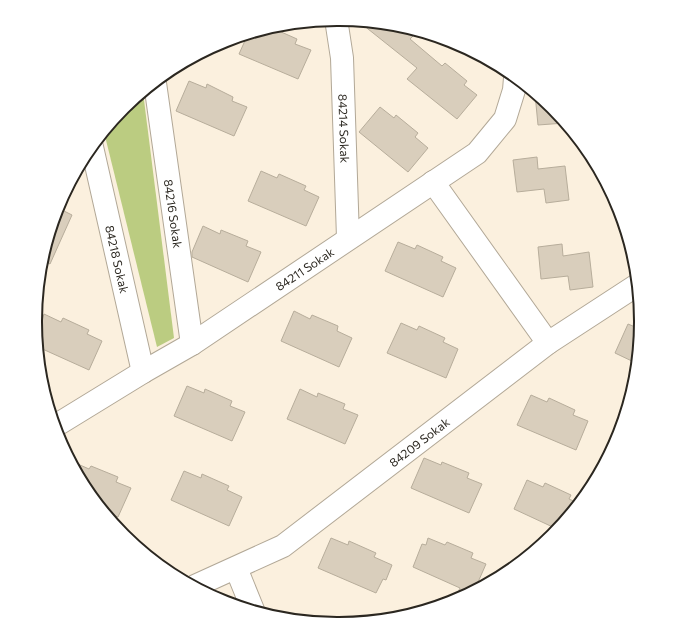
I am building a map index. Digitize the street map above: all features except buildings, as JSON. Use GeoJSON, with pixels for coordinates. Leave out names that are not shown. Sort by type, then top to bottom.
{"type":"FeatureCollection","features":[{"type":"Feature","properties":{"kind":"street","name":"84214 Sokak"},"geometry":{"type":"LineString","coordinates":[[337,26],[342,58],[348,238]]}},
{"type":"Feature","properties":{"kind":"street","name":"84211 Sokak"},"geometry":{"type":"LineString","coordinates":[[60,423],[192,344],[476,153],[505,119],[514,85]]}},
{"type":"Feature","properties":{"kind":"street","name":"84216 Sokak"},"geometry":{"type":"LineString","coordinates":[[156,89],[192,344]]}},
{"type":"Feature","properties":{"kind":"street","name":"84218 Sokak"},"geometry":{"type":"LineString","coordinates":[[94,155],[143,372]]}},
{"type":"Feature","properties":{"kind":"street"},"geometry":{"type":"LineString","coordinates":[[433,182],[548,343]]}},
{"type":"Feature","properties":{"kind":"street","name":"84209 Sokak"},"geometry":{"type":"LineString","coordinates":[[201,583],[283,546],[548,343],[631,288]]}},
{"type":"Feature","properties":{"kind":"street"},"geometry":{"type":"LineString","coordinates":[[236,568],[250,603]]}},
{"type":"Feature","properties":{"kind":"green space"},"geometry":{"type":"Polygon","coordinates":[[[144,98],[174,338],[157,347],[106,140],[144,98]]]}}]}
